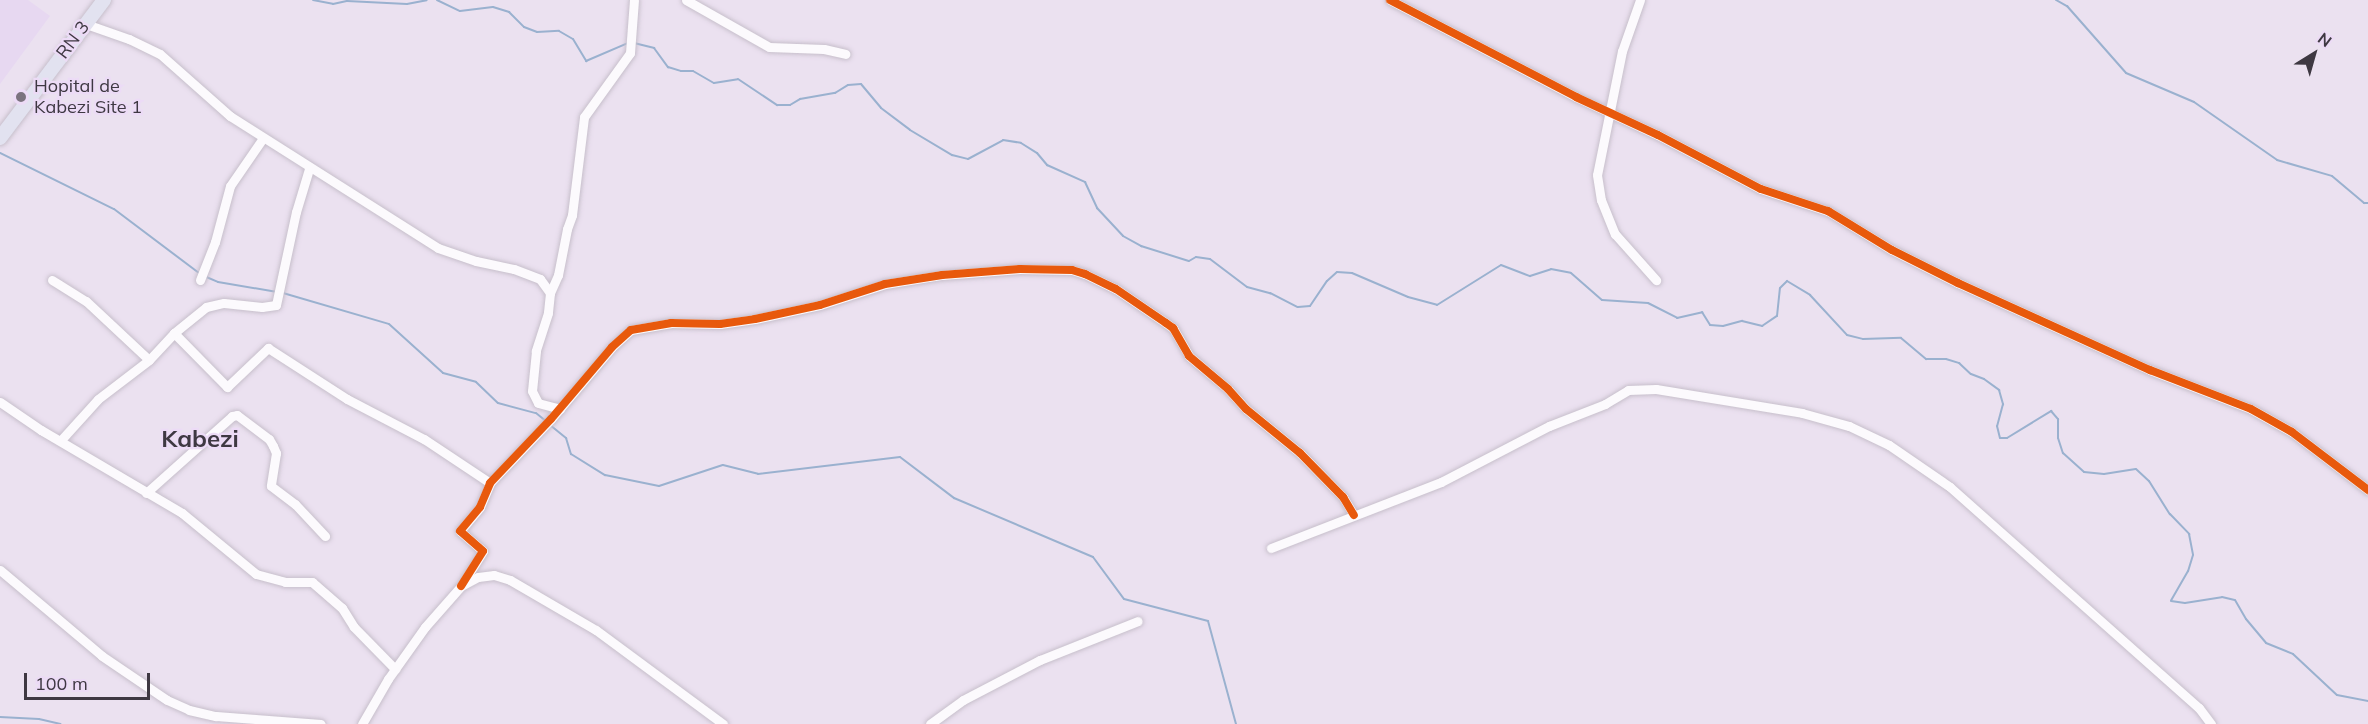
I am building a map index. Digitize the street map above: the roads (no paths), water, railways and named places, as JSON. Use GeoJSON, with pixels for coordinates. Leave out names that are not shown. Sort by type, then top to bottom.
{"type":"FeatureCollection","features":[{"type":"Feature","properties":{"kind":"highway","name":"RN 3"},"geometry":{"type":"LineString","coordinates":[[0,138],[104,0]]}},
{"type":"Feature","properties":{"kind":"street"},"geometry":{"type":"LineString","coordinates":[[560,409],[538,403],[532,391],[536,351],[548,313],[550,293],[556,281],[572,215],[585,117],[630,53],[634,0]]}},
{"type":"Feature","properties":{"kind":"street"},"geometry":{"type":"LineString","coordinates":[[686,0],[769,47],[824,49],[844,54]]}},
{"type":"Feature","properties":{"kind":"street"},"geometry":{"type":"LineString","coordinates":[[1390,0],[1761,189],[1828,212],[1892,250],[1958,283],[2150,370],[2251,409],[2292,432],[2368,490]]}},
{"type":"Feature","properties":{"kind":"street"},"geometry":{"type":"LineString","coordinates":[[1640,0],[1629,26],[1608,113],[1598,167],[1601,200],[1615,234],[1656,280]]}},
{"type":"Feature","properties":{"kind":"street"},"geometry":{"type":"LineString","coordinates":[[86,24],[129,39],[160,54],[230,116],[309,169],[438,248],[476,261],[514,268],[540,279],[550,293]]}},
{"type":"Feature","properties":{"kind":"street"},"geometry":{"type":"LineString","coordinates":[[200,280],[214,243],[230,186],[263,138]]}},
{"type":"Feature","properties":{"kind":"street"},"geometry":{"type":"LineString","coordinates":[[61,440],[98,399],[149,360],[174,333],[206,307],[224,303],[262,308],[276,305],[296,212],[309,169]]}},
{"type":"Feature","properties":{"kind":"street"},"geometry":{"type":"LineString","coordinates":[[362,724],[425,627],[461,586],[483,551],[460,531],[480,507],[490,483],[560,409],[612,347],[631,330],[670,323],[720,324],[755,319],[820,305],[885,284],[942,275],[1020,268],[1072,270],[1116,289],[1173,328],[1189,356],[1228,389],[1246,409],[1300,453],[1343,497],[1353,515]]}},
{"type":"Feature","properties":{"kind":"street"},"geometry":{"type":"LineString","coordinates":[[52,280],[86,302],[149,360]]}},
{"type":"Feature","properties":{"kind":"street"},"geometry":{"type":"LineString","coordinates":[[174,333],[225,386],[232,384],[265,348],[272,349],[347,399],[424,439],[490,483]]}},
{"type":"Feature","properties":{"kind":"street"},"geometry":{"type":"LineString","coordinates":[[1271,548],[1441,482],[1549,426],[1605,404],[1628,390],[1665,391],[1802,412],[1849,426],[1889,445],[1950,487],[2199,708],[2211,724]]}},
{"type":"Feature","properties":{"kind":"street"},"geometry":{"type":"LineString","coordinates":[[0,402],[182,513],[256,574],[285,582],[312,582],[342,608],[354,627],[396,669]]}},
{"type":"Feature","properties":{"kind":"street"},"geometry":{"type":"LineString","coordinates":[[146,493],[232,416],[237,416],[269,439],[273,446],[276,453],[271,486],[295,504],[325,536]]}},
{"type":"Feature","properties":{"kind":"street"},"geometry":{"type":"LineString","coordinates":[[0,570],[109,662],[167,700],[189,710],[216,716],[321,724]]}},
{"type":"Feature","properties":{"kind":"street"},"geometry":{"type":"LineString","coordinates":[[461,586],[478,577],[494,575],[510,580],[596,630],[723,724]]}},
{"type":"Feature","properties":{"kind":"street"},"geometry":{"type":"LineString","coordinates":[[930,724],[963,700],[1040,660],[1138,621]]}},
{"type":"Feature","properties":{"kind":"waterway"},"geometry":{"type":"LineString","coordinates":[[313,0],[333,4],[347,1],[407,4],[427,0]]}},
{"type":"Feature","properties":{"kind":"waterway"},"geometry":{"type":"LineString","coordinates":[[437,0],[460,11],[493,7],[509,12],[524,27],[537,32],[559,31],[573,39],[586,61],[628,43]]}},
{"type":"Feature","properties":{"kind":"waterway"},"geometry":{"type":"LineString","coordinates":[[2056,0],[2067,6],[2126,73],[2194,102],[2277,160],[2332,176],[2364,203],[2368,203]]}},
{"type":"Feature","properties":{"kind":"waterway"},"geometry":{"type":"LineString","coordinates":[[634,43],[654,48],[668,67],[681,71],[693,71],[714,83],[738,79],[777,105],[790,105],[800,99],[835,93],[848,85],[861,84],[881,108],[910,130],[952,155],[968,159],[1003,140],[1021,143],[1037,153],[1047,165],[1085,182],[1097,208],[1123,236],[1141,246],[1189,261],[1196,257],[1210,259],[1247,287],[1270,293],[1298,307],[1310,306],[1327,281],[1337,272],[1352,273],[1408,297],[1437,305],[1501,265],[1530,276],[1551,269],[1571,273],[1602,300],[1648,303],[1677,318],[1702,312],[1710,325],[1723,326],[1742,321],[1762,326],[1777,316],[1780,288],[1787,281],[1810,295],[1847,335],[1863,339],[1901,338],[1926,359],[1946,359],[1959,363],[1971,374],[1984,379],[1999,390],[2003,404],[1997,426],[2000,438],[2007,438],[2051,411],[2058,419],[2058,438],[2063,453],[2084,472],[2104,474],[2136,469],[2149,481],[2170,514],[2189,534],[2193,555],[2188,571],[2171,601],[2185,603],[2222,597],[2235,600],[2246,619],[2266,643],[2293,654],[2337,695],[2368,701]]}},
{"type":"Feature","properties":{"kind":"waterway"},"geometry":{"type":"LineString","coordinates":[[0,153],[114,209],[199,273]]}},
{"type":"Feature","properties":{"kind":"waterway"},"geometry":{"type":"LineString","coordinates":[[204,276],[218,282],[277,292]]}},
{"type":"Feature","properties":{"kind":"waterway"},"geometry":{"type":"LineString","coordinates":[[283,293],[389,324],[443,373],[476,382],[498,403],[536,413],[546,421]]}},
{"type":"Feature","properties":{"kind":"waterway"},"geometry":{"type":"LineString","coordinates":[[550,425],[566,438],[571,454],[605,475],[659,486],[723,465],[758,474],[900,457],[954,498],[1093,557],[1124,599],[1208,621],[1236,724]]}},
{"type":"Feature","properties":{"kind":"waterway"},"geometry":{"type":"LineString","coordinates":[[0,717],[39,719],[60,724]]}},
{"type":"Feature","properties":{"kind":"place","name":"Hopital de Kabezi Site 1"},"geometry":{"type":"Point","coordinates":[21,97]}},
{"type":"Feature","properties":{"kind":"district","name":"Kabezi"},"geometry":{"type":"Point","coordinates":[200,439]}}]}
